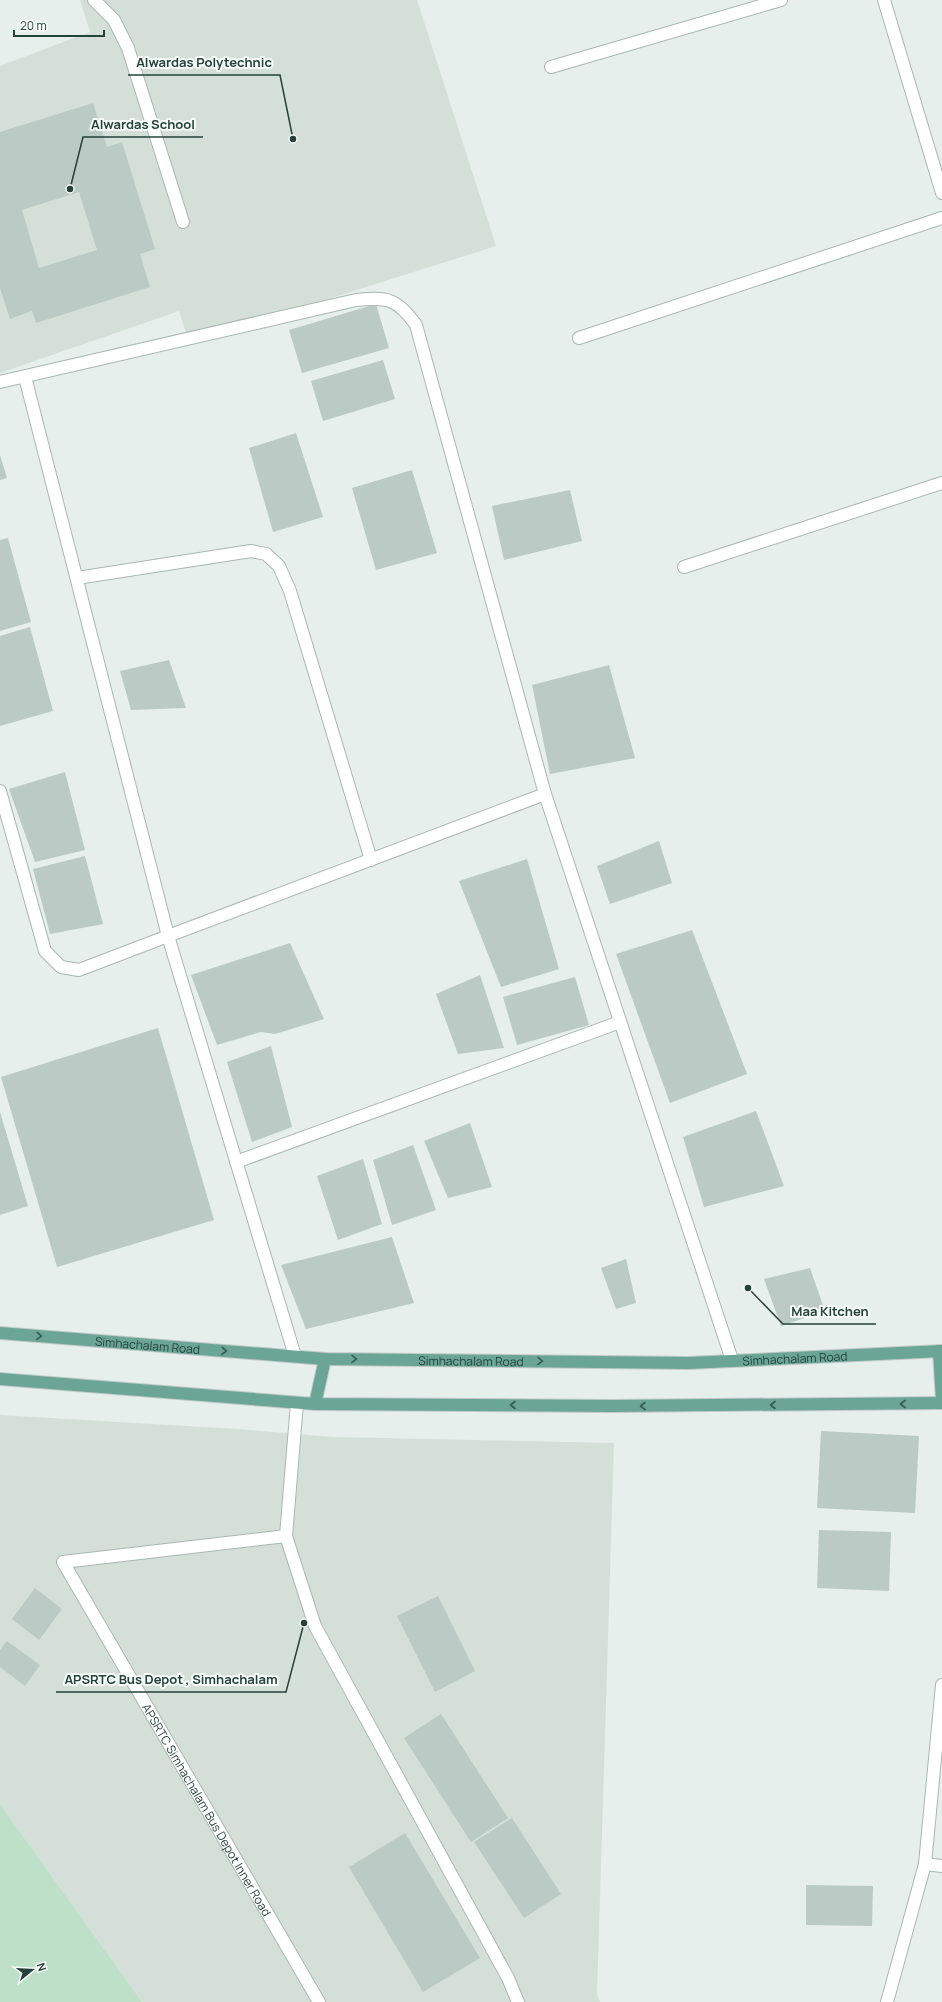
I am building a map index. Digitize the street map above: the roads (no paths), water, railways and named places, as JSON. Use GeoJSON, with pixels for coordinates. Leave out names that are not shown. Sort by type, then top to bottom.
{"type":"FeatureCollection","features":[{"type":"Feature","properties":{"kind":"main road","name":"Simhachalam Road"},"geometry":{"type":"LineString","coordinates":[[0,1333],[325,1359],[688,1362],[941,1351]]}},
{"type":"Feature","properties":{"kind":"main road"},"geometry":{"type":"LineString","coordinates":[[0,1379],[315,1404],[612,1406],[942,1402],[941,1351]]}},
{"type":"Feature","properties":{"kind":"main road"},"geometry":{"type":"LineString","coordinates":[[315,1404],[325,1359]]}},
{"type":"Feature","properties":{"kind":"street"},"geometry":{"type":"LineString","coordinates":[[94,0],[114,20],[128,48],[182,222]]}},
{"type":"Feature","properties":{"kind":"street"},"geometry":{"type":"LineString","coordinates":[[551,67],[781,0]]}},
{"type":"Feature","properties":{"kind":"street"},"geometry":{"type":"LineString","coordinates":[[884,0],[942,193]]}},
{"type":"Feature","properties":{"kind":"street"},"geometry":{"type":"LineString","coordinates":[[579,338],[942,218]]}},
{"type":"Feature","properties":{"kind":"street"},"geometry":{"type":"LineString","coordinates":[[0,382],[356,300],[372,298],[389,300],[404,309],[416,325],[545,794],[732,1360]]}},
{"type":"Feature","properties":{"kind":"street"},"geometry":{"type":"LineString","coordinates":[[25,377],[168,936],[295,1356]]}},
{"type":"Feature","properties":{"kind":"street"},"geometry":{"type":"LineString","coordinates":[[684,567],[942,483]]}},
{"type":"Feature","properties":{"kind":"street"},"geometry":{"type":"LineString","coordinates":[[77,578],[251,551],[266,554],[279,566],[290,591],[371,860]]}},
{"type":"Feature","properties":{"kind":"street"},"geometry":{"type":"LineString","coordinates":[[0,791],[45,951],[61,967],[79,970],[545,794]]}},
{"type":"Feature","properties":{"kind":"street"},"geometry":{"type":"LineString","coordinates":[[236,1162],[620,1022]]}},
{"type":"Feature","properties":{"kind":"street"},"geometry":{"type":"LineString","coordinates":[[297,1403],[286,1536],[315,1626],[504,1971],[518,2002]]}},
{"type":"Feature","properties":{"kind":"street","name":"APSRTC Simhachalam Bus Depot Inner Road"},"geometry":{"type":"LineString","coordinates":[[286,1536],[63,1562],[319,2002]]}},
{"type":"Feature","properties":{"kind":"street"},"geometry":{"type":"LineString","coordinates":[[887,2002],[925,1864],[942,1685]]}},
{"type":"Feature","properties":{"kind":"street"},"geometry":{"type":"LineString","coordinates":[[925,1864],[942,1866]]}},
{"type":"Feature","properties":{"kind":"place","name":"Alwardas Polytechnic"},"geometry":{"type":"Point","coordinates":[293,139]}},
{"type":"Feature","properties":{"kind":"place","name":"Alwardas School"},"geometry":{"type":"Point","coordinates":[70,189]}},
{"type":"Feature","properties":{"kind":"place","name":"Maa Kitchen"},"geometry":{"type":"Point","coordinates":[748,1288]}},
{"type":"Feature","properties":{"kind":"place","name":"APSRTC Bus Depot , Simhachalam"},"geometry":{"type":"Point","coordinates":[304,1623]}}]}
